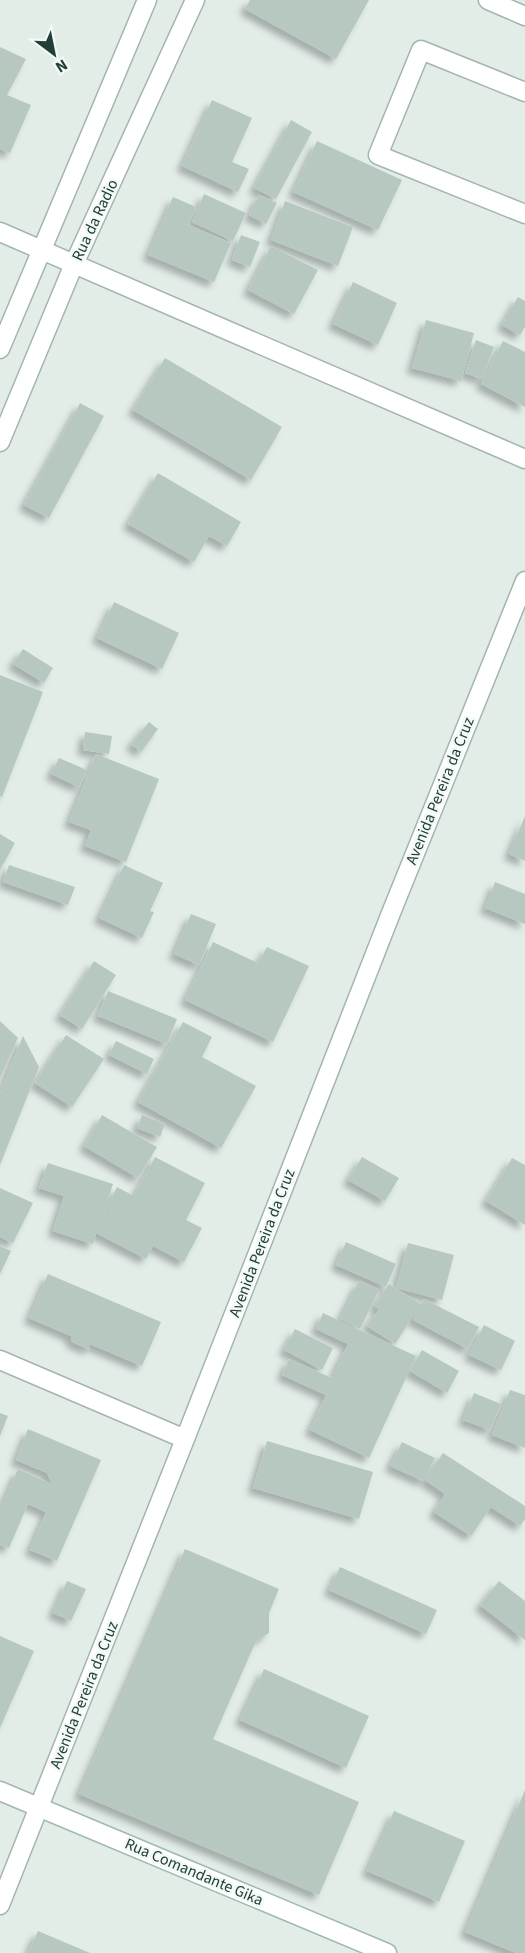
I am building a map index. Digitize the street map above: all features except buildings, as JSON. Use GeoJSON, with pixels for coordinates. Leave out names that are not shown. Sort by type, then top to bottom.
{"type":"FeatureCollection","features":[{"type":"Feature","properties":{"kind":"street"},"geometry":{"type":"LineString","coordinates":[[0,349],[147,0]]}},
{"type":"Feature","properties":{"kind":"street","name":"Rua da Radio"},"geometry":{"type":"LineString","coordinates":[[0,442],[74,264],[195,0]]}},
{"type":"Feature","properties":{"kind":"street"},"geometry":{"type":"LineString","coordinates":[[488,0],[525,16]]}},
{"type":"Feature","properties":{"kind":"street"},"geometry":{"type":"LineString","coordinates":[[525,92],[421,50],[378,155],[525,214]]}},
{"type":"Feature","properties":{"kind":"street"},"geometry":{"type":"LineString","coordinates":[[0,232],[525,459]]}},
{"type":"Feature","properties":{"kind":"street","name":"Avenida Pereira da Cruz"},"geometry":{"type":"LineString","coordinates":[[0,1905],[387,924],[525,581]]}},
{"type":"Feature","properties":{"kind":"street"},"geometry":{"type":"LineString","coordinates":[[0,1360],[185,1439]]}},
{"type":"Feature","properties":{"kind":"street","name":"Rua Comandante Gika"},"geometry":{"type":"LineString","coordinates":[[0,1791],[387,1953]]}}]}
